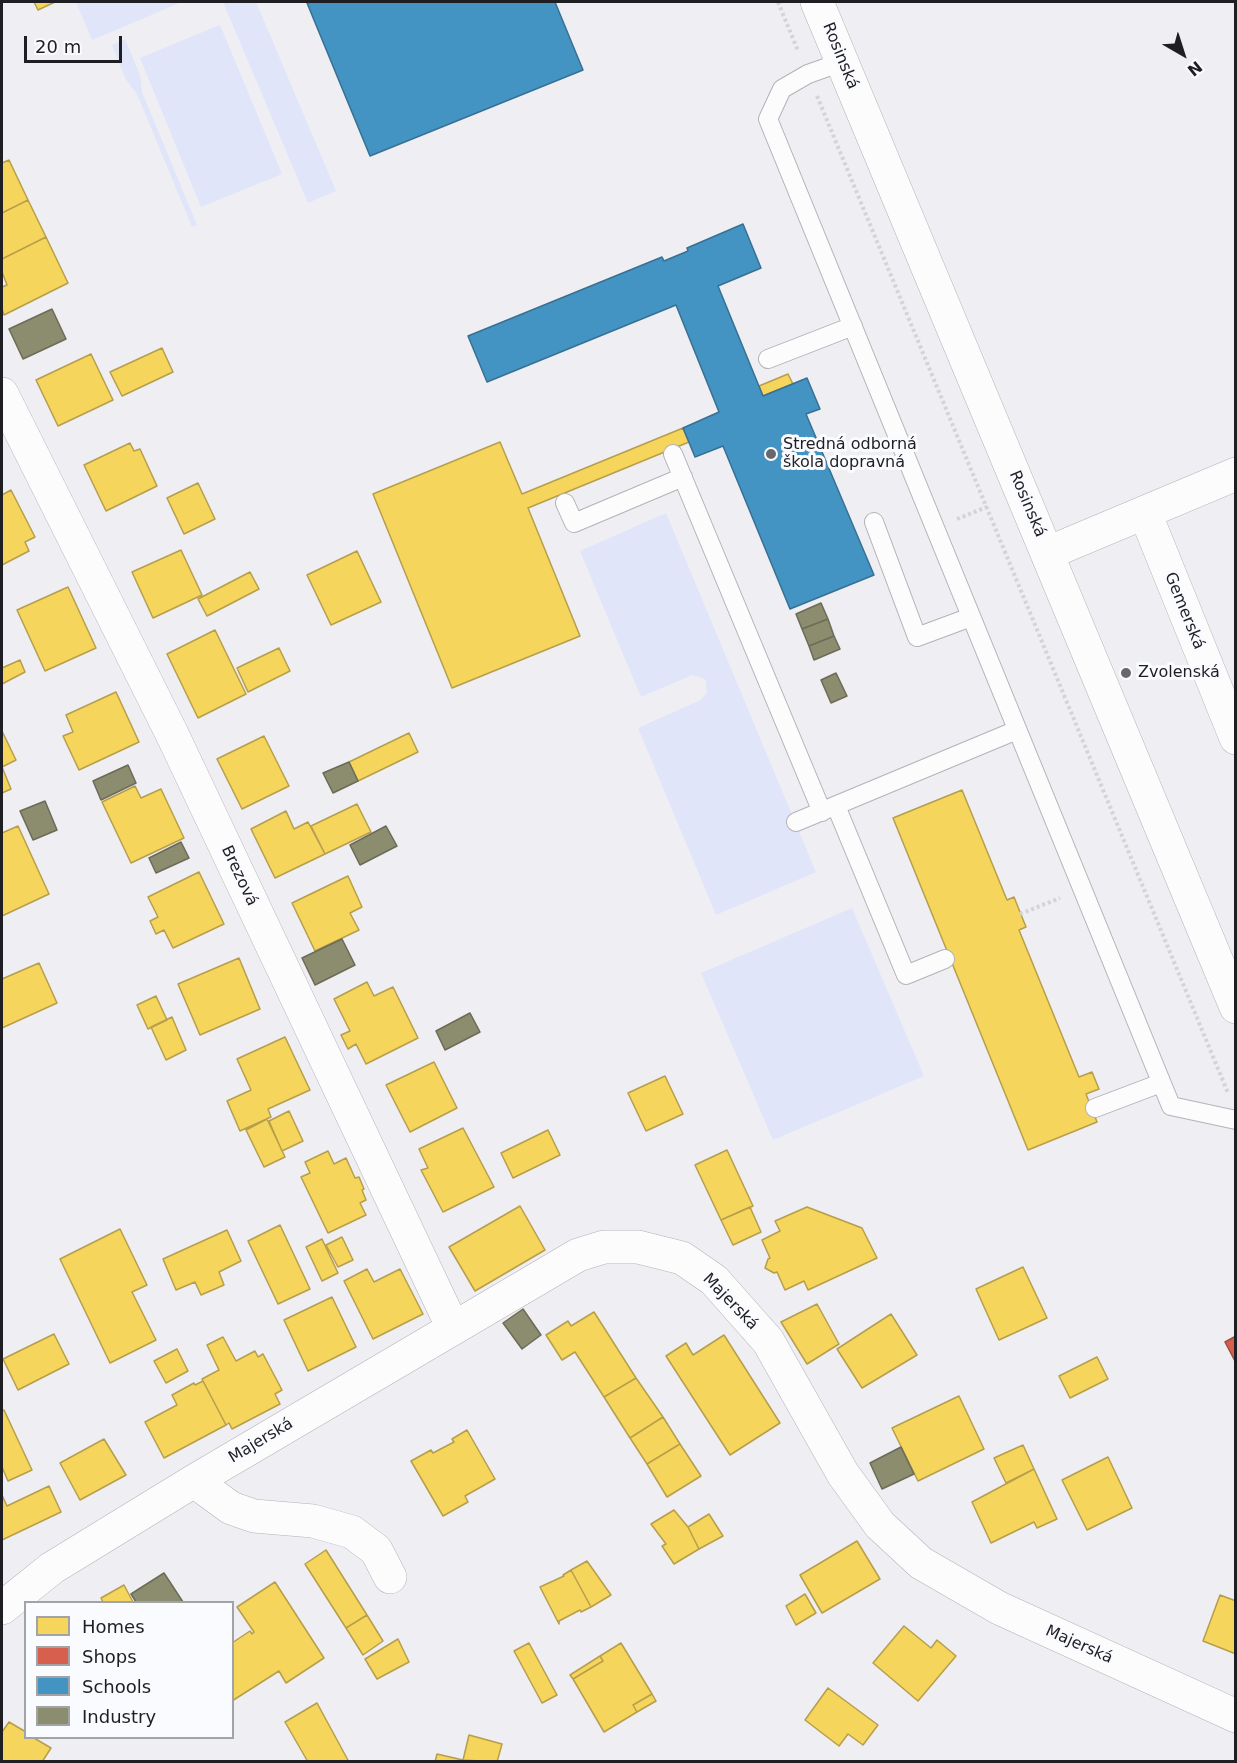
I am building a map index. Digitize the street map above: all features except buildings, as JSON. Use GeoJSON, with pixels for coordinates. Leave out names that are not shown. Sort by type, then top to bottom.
{"type":"FeatureCollection","features":[{"type":"Feature","properties":{"kind":"street","name":"Rosinská"},"geometry":{"type":"LineString","coordinates":[[817,2],[1236,1007]]}},
{"type":"Feature","properties":{"kind":"street","name":"Brezová"},"geometry":{"type":"LineString","coordinates":[[2,394],[10,431],[172,734],[453,1328]]}},
{"type":"Feature","properties":{"kind":"street"},"geometry":{"type":"LineString","coordinates":[[1048,553],[1236,474]]}},
{"type":"Feature","properties":{"kind":"street","name":"Gemerská"},"geometry":{"type":"LineString","coordinates":[[1145,513],[1232,718]]}},
{"type":"Feature","properties":{"kind":"street","name":"Majerská"},"geometry":{"type":"LineString","coordinates":[[2,1608],[52,1568],[194,1481],[578,1255],[604,1247],[638,1247],[682,1258],[714,1280],[768,1341],[843,1474],[880,1525],[921,1563],[999,1608],[1236,1716]]}},
{"type":"Feature","properties":{"kind":"street"},"geometry":{"type":"LineString","coordinates":[[194,1481],[231,1508],[254,1516],[313,1521],[352,1532],[376,1550],[390,1578]]}},
{"type":"Feature","properties":{"kind":"street","name":"Majerská"},"geometry":{"type":"LineString","coordinates":[[2,1581],[52,1568]]}},
{"type":"Feature","properties":{"kind":"lane"},"geometry":{"type":"LineString","coordinates":[[842,62],[808,74],[782,89],[768,119],[1170,1106],[1236,1120]]}},
{"type":"Feature","properties":{"kind":"lane"},"geometry":{"type":"LineString","coordinates":[[768,359],[853,326]]}},
{"type":"Feature","properties":{"kind":"lane"},"geometry":{"type":"LineString","coordinates":[[673,454],[829,809],[906,975],[945,959]]}},
{"type":"Feature","properties":{"kind":"lane"},"geometry":{"type":"LineString","coordinates":[[565,503],[574,523],[683,477]]}},
{"type":"Feature","properties":{"kind":"lane"},"geometry":{"type":"LineString","coordinates":[[874,522],[917,637],[971,617]]}},
{"type":"Feature","properties":{"kind":"lane"},"geometry":{"type":"LineString","coordinates":[[796,822],[1017,730]]}},
{"type":"Feature","properties":{"kind":"lane"},"geometry":{"type":"LineString","coordinates":[[1095,1108],[1161,1083]]}},
{"type":"Feature","properties":{"kind":"path"},"geometry":{"type":"LineString","coordinates":[[778,2],[1229,1095]]}},
{"type":"Feature","properties":{"kind":"path"},"geometry":{"type":"LineString","coordinates":[[1020,914],[1083,888]]}},
{"type":"Feature","properties":{"kind":"shaded area"},"geometry":{"type":"Polygon","coordinates":[[[76,2],[182,2],[92,40],[76,2]]]}},
{"type":"Feature","properties":{"kind":"shaded area"},"geometry":{"type":"Polygon","coordinates":[[[223,2],[256,2],[336,191],[308,203],[223,2]]]}},
{"type":"Feature","properties":{"kind":"shaded area"},"geometry":{"type":"Polygon","coordinates":[[[220,25],[282,174],[201,207],[140,58],[220,25]]]}},
{"type":"Feature","properties":{"kind":"shaded area"},"geometry":{"type":"Polygon","coordinates":[[[125,39],[140,75],[142,92],[197,225],[192,227],[137,94],[126,80],[112,45],[125,39]]]}},
{"type":"Feature","properties":{"kind":"shaded area"},"geometry":{"type":"Polygon","coordinates":[[[666,513],[816,872],[716,915],[638,728],[701,700],[707,692],[706,681],[692,675],[641,697],[580,551],[666,513]]]}},
{"type":"Feature","properties":{"kind":"shaded area"},"geometry":{"type":"Polygon","coordinates":[[[852,908],[924,1076],[773,1140],[701,973],[852,908]]]}},
{"type":"Feature","properties":{"kind":"place","name":"Stredná odborná škola dopravná"},"geometry":{"type":"Point","coordinates":[771,454]}},
{"type":"Feature","properties":{"kind":"place","name":"Zvolenská"},"geometry":{"type":"Point","coordinates":[1126,673]}}]}
